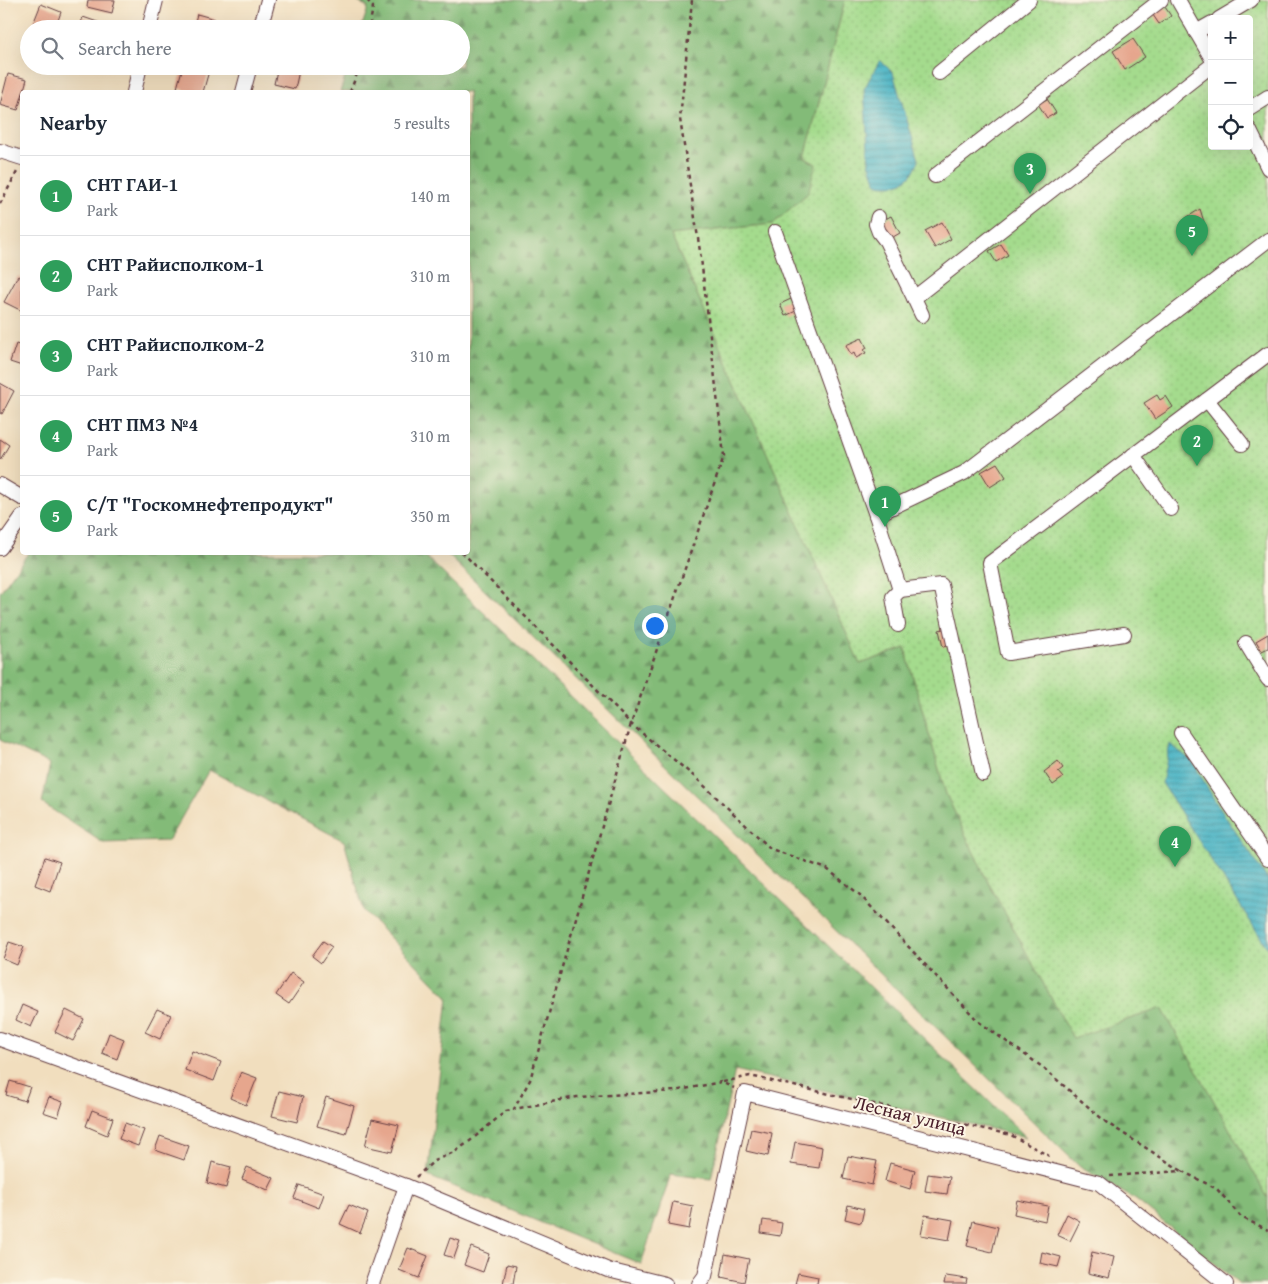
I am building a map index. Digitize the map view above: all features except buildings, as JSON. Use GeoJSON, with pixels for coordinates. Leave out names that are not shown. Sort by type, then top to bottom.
{"type":"FeatureCollection","features":[{"type":"Feature","properties":{"kind":"street"},"geometry":{"type":"LineString","coordinates":[[151,20],[156,0]]}},
{"type":"Feature","properties":{"kind":"street"},"geometry":{"type":"LineString","coordinates":[[262,20],[268,0]]}},
{"type":"Feature","properties":{"kind":"street"},"geometry":{"type":"LineString","coordinates":[[939,73],[1030,0]]}},
{"type":"Feature","properties":{"kind":"street"},"geometry":{"type":"LineString","coordinates":[[935,176],[1162,0]]}},
{"type":"Feature","properties":{"kind":"street"},"geometry":{"type":"LineString","coordinates":[[1178,0],[1208,52]]}},
{"type":"Feature","properties":{"kind":"street"},"geometry":{"type":"LineString","coordinates":[[1226,15],[1251,0]]}},
{"type":"Feature","properties":{"kind":"street"},"geometry":{"type":"LineString","coordinates":[[1196,32],[1208,25]]}},
{"type":"Feature","properties":{"kind":"street"},"geometry":{"type":"LineString","coordinates":[[914,298],[1208,68]]}},
{"type":"Feature","properties":{"kind":"street"},"geometry":{"type":"LineString","coordinates":[[134,90],[138,75]]}},
{"type":"Feature","properties":{"kind":"street"},"geometry":{"type":"LineString","coordinates":[[244,90],[248,75]]}},
{"type":"Feature","properties":{"kind":"street"},"geometry":{"type":"LineString","coordinates":[[1253,106],[1268,97]]}},
{"type":"Feature","properties":{"kind":"street"},"geometry":{"type":"LineString","coordinates":[[1253,137],[1268,168]]}},
{"type":"Feature","properties":{"kind":"street"},"geometry":{"type":"LineString","coordinates":[[0,151],[20,159]]}},
{"type":"Feature","properties":{"kind":"street"},"geometry":{"type":"LineString","coordinates":[[878,216],[876,224],[879,232],[886,241],[922,315]]}},
{"type":"Feature","properties":{"kind":"street"},"geometry":{"type":"LineString","coordinates":[[775,232],[876,514],[900,590]]}},
{"type":"Feature","properties":{"kind":"street"},"geometry":{"type":"LineString","coordinates":[[876,514],[964,473],[1268,240]]}},
{"type":"Feature","properties":{"kind":"street"},"geometry":{"type":"LineString","coordinates":[[1124,634],[1008,653],[990,563],[1268,354]]}},
{"type":"Feature","properties":{"kind":"street"},"geometry":{"type":"LineString","coordinates":[[1207,400],[1242,444]]}},
{"type":"Feature","properties":{"kind":"street"},"geometry":{"type":"LineString","coordinates":[[1133,455],[1171,509]]}},
{"type":"Feature","properties":{"kind":"street"},"geometry":{"type":"LineString","coordinates":[[0,485],[20,497]]}},
{"type":"Feature","properties":{"kind":"street"},"geometry":{"type":"LineString","coordinates":[[0,548],[20,520]]}},
{"type":"Feature","properties":{"kind":"street"},"geometry":{"type":"LineString","coordinates":[[898,625],[893,597],[900,590],[941,585],[983,774]]}},
{"type":"Feature","properties":{"kind":"street"},"geometry":{"type":"LineString","coordinates":[[1246,643],[1268,679]]}},
{"type":"Feature","properties":{"kind":"street"},"geometry":{"type":"LineString","coordinates":[[1181,734],[1268,859]]}},
{"type":"Feature","properties":{"kind":"street"},"geometry":{"type":"LineString","coordinates":[[0,1039],[406,1186],[608,1270],[665,1284]]}},
{"type":"Feature","properties":{"kind":"street"},"geometry":{"type":"LineString","coordinates":[[699,1284],[706,1276],[745,1093]]}},
{"type":"Feature","properties":{"kind":"street","name":"Лесная улица"},"geometry":{"type":"LineString","coordinates":[[745,1093],[1099,1183],[1226,1284]]}},
{"type":"Feature","properties":{"kind":"street"},"geometry":{"type":"LineString","coordinates":[[372,1284],[406,1186]]}},
{"type":"Feature","properties":{"kind":"path"},"geometry":{"type":"LineString","coordinates":[[367,0],[373,7],[371,20]]}},
{"type":"Feature","properties":{"kind":"path"},"geometry":{"type":"LineString","coordinates":[[514,1109],[530,1080],[631,724],[724,456],[710,331],[680,119],[692,0]]}},
{"type":"Feature","properties":{"kind":"path"},"geometry":{"type":"LineString","coordinates":[[351,90],[357,75]]}},
{"type":"Feature","properties":{"kind":"path"},"geometry":{"type":"LineString","coordinates":[[0,204],[20,164]]}},
{"type":"Feature","properties":{"kind":"path"},"geometry":{"type":"LineString","coordinates":[[465,555],[631,724],[696,778],[771,849],[827,869],[860,895],[979,1022],[1041,1066],[1107,1123],[1182,1171],[1217,1189],[1241,1217],[1268,1230]]}},
{"type":"Feature","properties":{"kind":"path"},"geometry":{"type":"LineString","coordinates":[[406,1186],[434,1161],[456,1151],[506,1110],[577,1097],[674,1091],[750,1076],[1011,1136],[1054,1159]]}},
{"type":"Feature","properties":{"kind":"path"},"geometry":{"type":"LineString","coordinates":[[721,1082],[745,1093]]}},
{"type":"Feature","properties":{"kind":"path"},"geometry":{"type":"LineString","coordinates":[[1107,1176],[1182,1171]]}},
{"type":"Feature","properties":{"kind":"green space"},"geometry":{"type":"Polygon","coordinates":[[[355,0],[845,0],[805,158],[817,164],[808,193],[773,224],[671,235],[860,664],[905,648],[946,794],[986,878],[1073,1038],[1162,1008],[1268,1198],[1268,1284],[1240,1284],[1136,1200],[1080,1167],[448,555],[470,555],[470,90],[341,90],[346,75],[470,75],[470,20],[364,20],[368,8],[355,0]]]}},
{"type":"Feature","properties":{"kind":"green space"},"geometry":{"type":"Polygon","coordinates":[[[845,0],[1268,0],[1268,1198],[1162,1008],[1073,1038],[986,878],[946,794],[905,648],[860,664],[671,235],[773,224],[808,193],[816,164],[805,158],[845,0]]]}},
{"type":"Feature","properties":{"kind":"green space"},"geometry":{"type":"Polygon","coordinates":[[[27,555],[424,555],[1026,1137],[735,1070],[711,1179],[671,1174],[641,1264],[428,1176],[448,997],[364,911],[344,841],[209,770],[168,841],[103,843],[42,803],[50,764],[0,740],[0,592],[27,555]]]}},
{"type":"Feature","properties":{"kind":"water"},"geometry":{"type":"Polygon","coordinates":[[[880,60],[893,73],[919,160],[908,178],[892,185],[877,184],[869,163],[864,89],[880,60]]]}},
{"type":"Feature","properties":{"kind":"water"},"geometry":{"type":"Polygon","coordinates":[[[1170,744],[1193,762],[1215,801],[1268,880],[1268,949],[1162,783],[1170,744]]]}},
{"type":"Feature","properties":{"kind":"place","name":"СНТ Райисполком-2"},"geometry":{"type":"Point","coordinates":[1030,194]}},
{"type":"Feature","properties":{"kind":"place","name":"С/Т \"Госкомнефтепродукт\""},"geometry":{"type":"Point","coordinates":[1192,256]}},
{"type":"Feature","properties":{"kind":"place","name":"СНТ Райисполком-1"},"geometry":{"type":"Point","coordinates":[1197,466]}},
{"type":"Feature","properties":{"kind":"place","name":"СНТ ГАИ-1"},"geometry":{"type":"Point","coordinates":[885,527]}},
{"type":"Feature","properties":{"kind":"place","name":"СНТ ПМЗ №4"},"geometry":{"type":"Point","coordinates":[1175,867]}}]}
